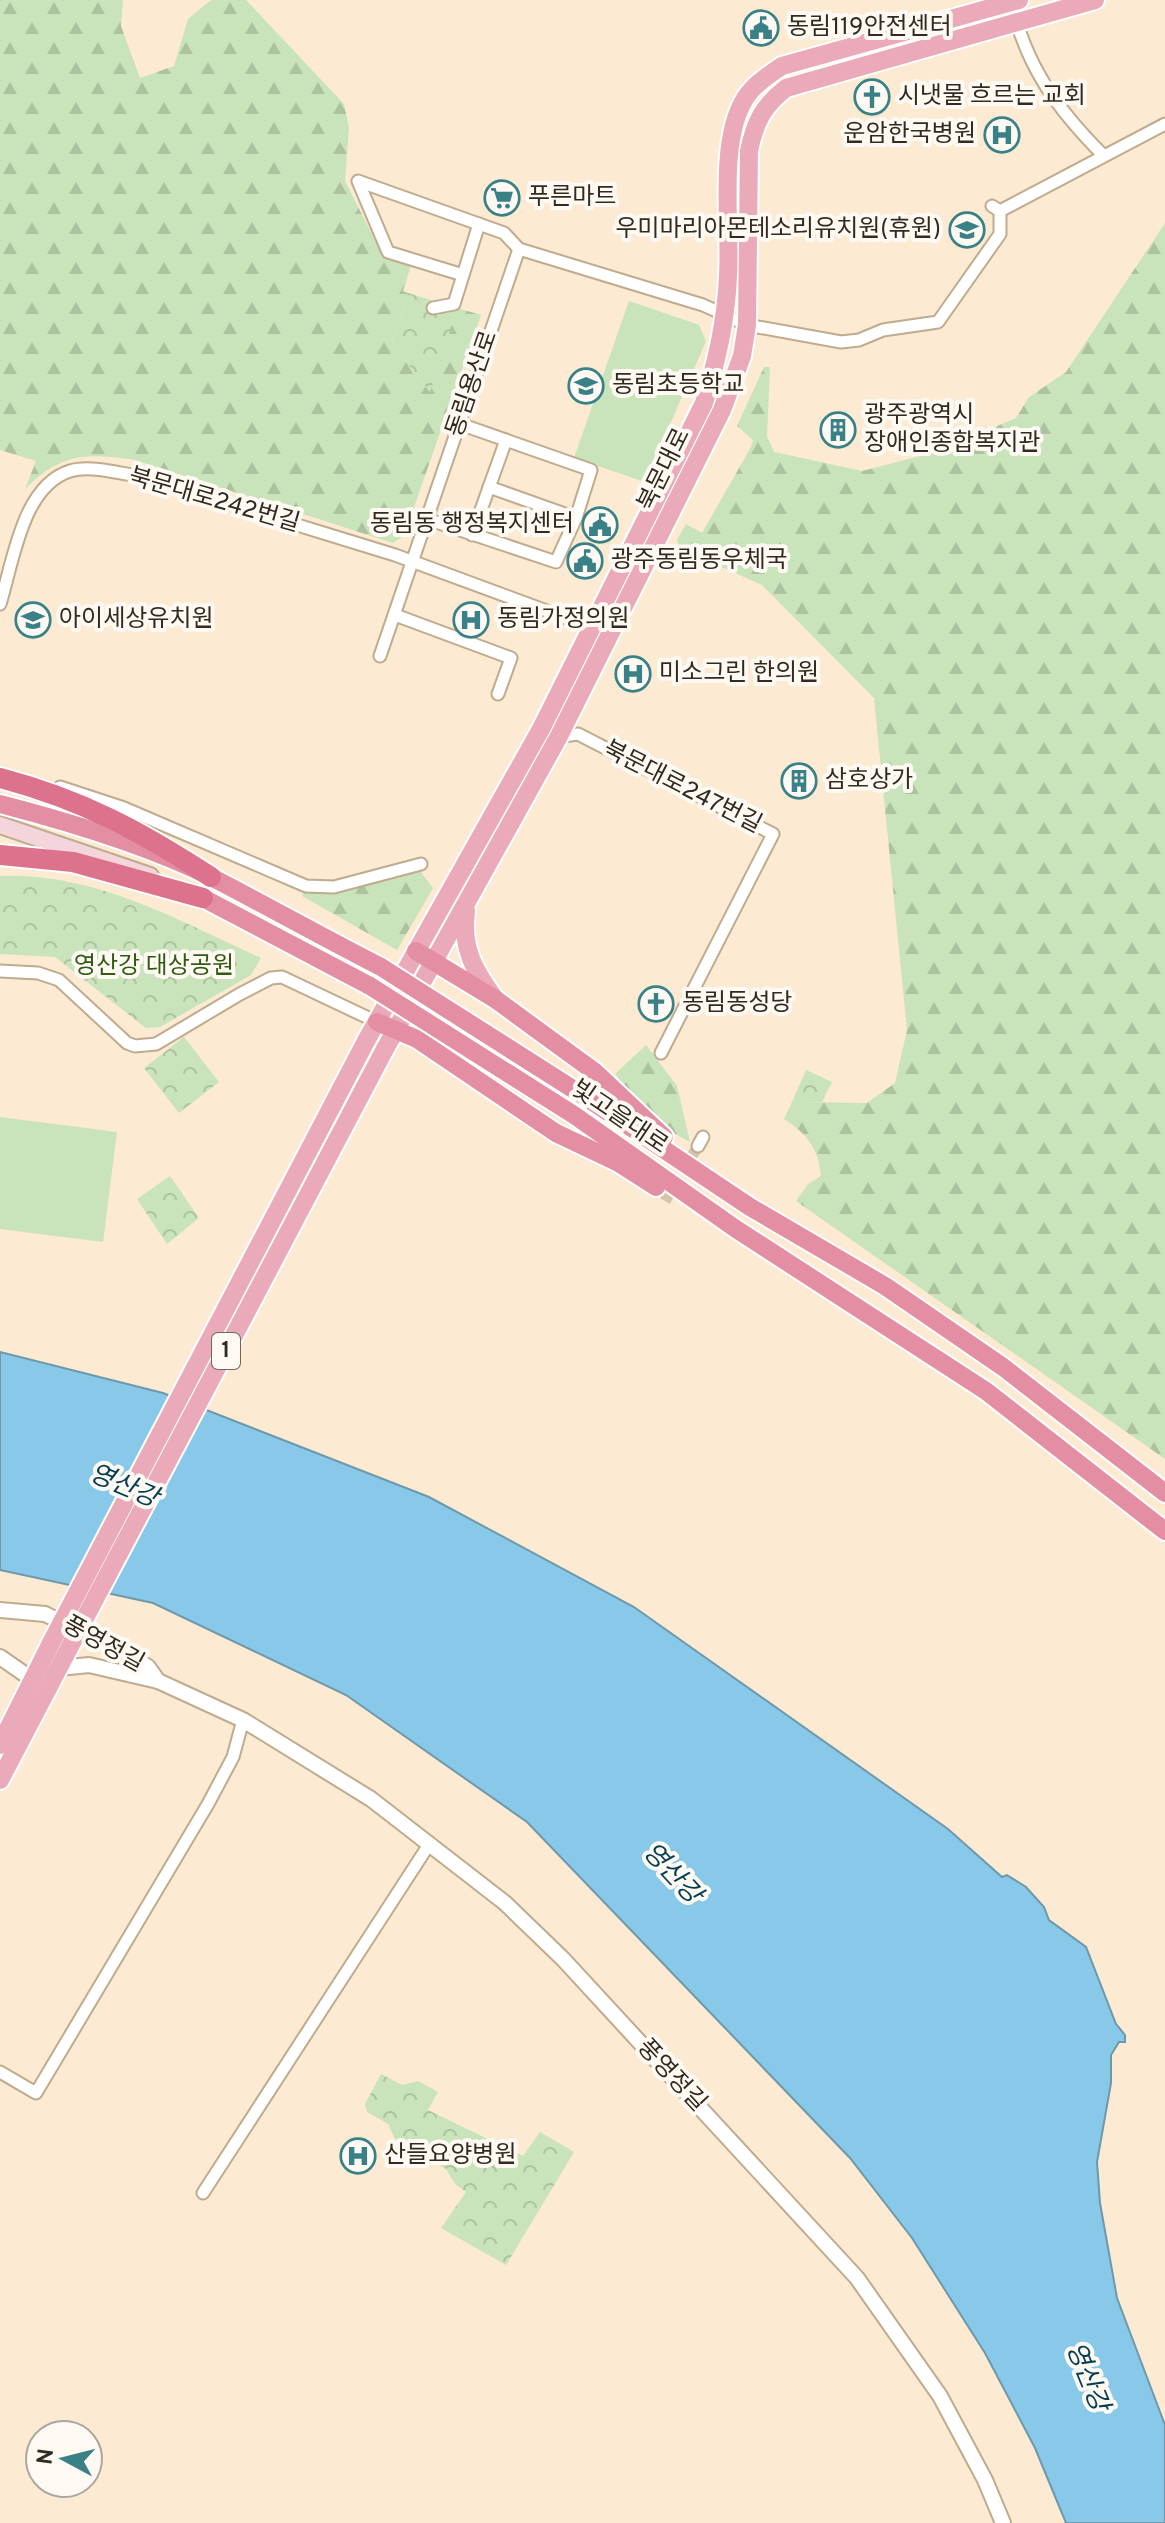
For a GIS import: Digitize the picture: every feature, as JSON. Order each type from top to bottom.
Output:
[{"type":"highway","points":[[0,778],[39,788],[114,818],[211,877]]},
{"type":"highway","name":"빛고을대로","points":[[0,804],[129,845],[211,877],[278,916],[381,967],[587,1098],[750,1207],[885,1286],[1003,1367],[1165,1493]]},
{"type":"highway","points":[[0,855],[73,862],[203,898]]},
{"type":"highway","name":"빛고을대로","points":[[203,898],[370,986],[574,1115],[736,1229],[986,1391],[1165,1531]]},
{"type":"highway","points":[[416,951],[495,999],[595,1072],[655,1131],[703,1164],[750,1207]]},
{"type":"highway","points":[[377,1022],[417,1039],[556,1133],[617,1162],[677,1200],[736,1229]]},
{"type":"main road","name":"북문대로","points":[[59,1654],[385,1049],[468,902],[550,734],[722,410],[742,356],[747,325],[749,151],[755,123],[768,102],[786,88],[1095,0]]},
{"type":"main road","name":"북문대로","points":[[59,1654],[366,1041],[416,951],[550,734],[590,627],[704,403],[721,350],[726,316],[733,128],[742,102],[760,81],[782,66],[1014,1]]},
{"type":"main road","name":"빛고을대로","points":[[0,825],[126,866],[203,898]]},
{"type":"main road","points":[[468,902],[464,929],[468,958],[495,999]]},
{"type":"main road","name":"1","points":[[0,1745],[33,1680],[59,1654]]},
{"type":"main road","name":"1","points":[[0,1780],[59,1654]]},
{"type":"street","points":[[1014,1],[1016,22],[1027,55],[1063,115],[1103,155]]},
{"type":"street","points":[[463,275],[388,252],[358,181],[504,233],[519,249],[703,305],[747,325],[841,342],[859,340],[883,330],[938,322],[1000,234],[996,209],[1125,147],[1165,124]]},
{"type":"street","name":"동림용산로","points":[[433,308],[454,304],[479,224]]},
{"type":"street","name":"동림용산로","points":[[412,562],[519,249]]},
{"type":"street","points":[[427,519],[556,562],[576,518],[591,470],[460,424]]},
{"type":"street","points":[[472,535],[506,440]]},
{"type":"street","name":"북문대로242번길","points":[[0,604],[29,514],[39,494],[54,480],[72,471],[138,476],[412,562],[590,627]]},
{"type":"street","points":[[489,487],[576,518]]},
{"type":"street","points":[[380,656],[412,562]]},
{"type":"street","points":[[395,615],[511,658],[498,694]]},
{"type":"street","name":"북문대로247번길","points":[[550,734],[578,734],[773,834],[661,1053]]},
{"type":"street","points":[[0,768],[124,808],[306,886],[334,887],[421,864]]},
{"type":"street","points":[[0,971],[38,973],[59,980],[127,1043],[135,1046],[156,1044],[271,978],[293,980],[377,1022]]},
{"type":"street","name":"풍영정길","points":[[0,1610],[45,1614],[94,1635],[148,1667],[158,1681],[243,1720],[371,1799],[487,1887],[563,1959],[857,2278],[940,2396],[985,2480],[1003,2523]]},
{"type":"street","points":[[59,1654],[89,1665],[158,1681]]},
{"type":"street","points":[[0,1657],[33,1680]]},
{"type":"street","points":[[0,2072],[36,2093],[208,1804],[233,1757],[243,1720]]},
{"type":"street","points":[[203,2193],[430,1843]]},
{"type":"green space","points":[[0,0],[123,0],[121,26],[140,78],[174,66],[188,19],[211,0],[246,0],[344,104],[349,128],[345,181],[382,254],[411,265],[403,291],[408,293],[392,343],[429,391],[457,308],[481,315],[404,536],[393,543],[135,460],[75,458],[51,468],[25,489],[36,461],[0,450]]},
{"type":"green space","points":[[1165,223],[1165,1459],[796,1201],[808,1184],[821,1176],[818,1158],[810,1143],[784,1119],[792,1102],[867,1103],[895,1083],[907,1030],[874,698],[762,585],[679,548],[677,540],[686,524],[702,533],[751,447],[753,440],[737,426],[764,367],[770,367],[767,436],[774,452],[862,471],[936,452],[1016,418],[1029,397],[1066,372]]},
{"type":"green space","points":[[408,293],[457,308],[430,392],[392,343]]},
{"type":"green space","points":[[629,301],[699,325],[706,341],[645,482],[574,458]]},
{"type":"green space","points":[[420,871],[433,888],[397,950],[302,896],[306,890],[332,891]]},
{"type":"green space","name":"영산강 대상공원","points":[[0,876],[35,877],[102,890],[167,914],[261,958],[251,975],[160,1027],[146,1028],[55,957],[0,954]]},
{"type":"green space","points":[[184,1037],[219,1082],[179,1113],[144,1068]]},
{"type":"green space","points":[[646,1045],[677,1086],[690,1142],[657,1124],[615,1074]]},
{"type":"green space","points":[[806,1070],[832,1082],[822,1102],[792,1102]]},
{"type":"green space","points":[[0,1117],[117,1132],[103,1242],[0,1229]]},
{"type":"green space","points":[[170,1176],[199,1218],[167,1244],[137,1199]]},
{"type":"green space","points":[[381,2074],[402,2085],[418,2081],[438,2092],[428,2110],[523,2156],[540,2132],[574,2152],[506,2265],[441,2228],[466,2192],[455,2184],[446,2169],[395,2139],[388,2124],[367,2112],[365,2104]]},
{"type":"water","name":"영산강","points":[[0,1352],[163,1393],[429,1497],[634,1607],[948,1829],[1002,1877],[1007,1875],[1026,1887],[1044,1907],[1049,1920],[1086,1947],[1116,2024],[1125,2035],[1125,2042],[1119,2042],[1111,2055],[1111,2083],[1097,2162],[1100,2203],[1117,2298],[1165,2425],[1165,2523],[1066,2523],[1035,2448],[985,2353],[912,2238],[850,2158],[527,1822],[346,1695],[153,1603],[0,1570]]},
{"type":"tunnel","points":[[665,1201],[698,1146]]},
{"type":"place","name":"동림119안전센터","points":[[761,28]]},
{"type":"place","name":"시냇물 흐르는 교회","points":[[872,97]]},
{"type":"place","name":"운암한국병원","points":[[1002,135]]},
{"type":"place","name":"푸른마트","points":[[502,198]]},
{"type":"place","name":"우미마리아몬테소리유치원(휴원)","points":[[967,230]]},
{"type":"place","name":"동림초등학교","points":[[586,386]]},
{"type":"place","name":"광주광역시 장애인종합복지관","points":[[838,430]]},
{"type":"place","name":"동림동 행정복지센터","points":[[600,525]]},
{"type":"place","name":"광주동림동우체국","points":[[585,561]]},
{"type":"place","name":"아이세상유치원","points":[[33,620]]},
{"type":"place","name":"동림가정의원","points":[[471,620]]},
{"type":"place","name":"미소그린 한의원","points":[[633,674]]},
{"type":"place","name":"삼호상가","points":[[799,781]]},
{"type":"place","name":"동림동성당","points":[[656,1004]]},
{"type":"place","name":"산들요양병원","points":[[358,2156]]}]
